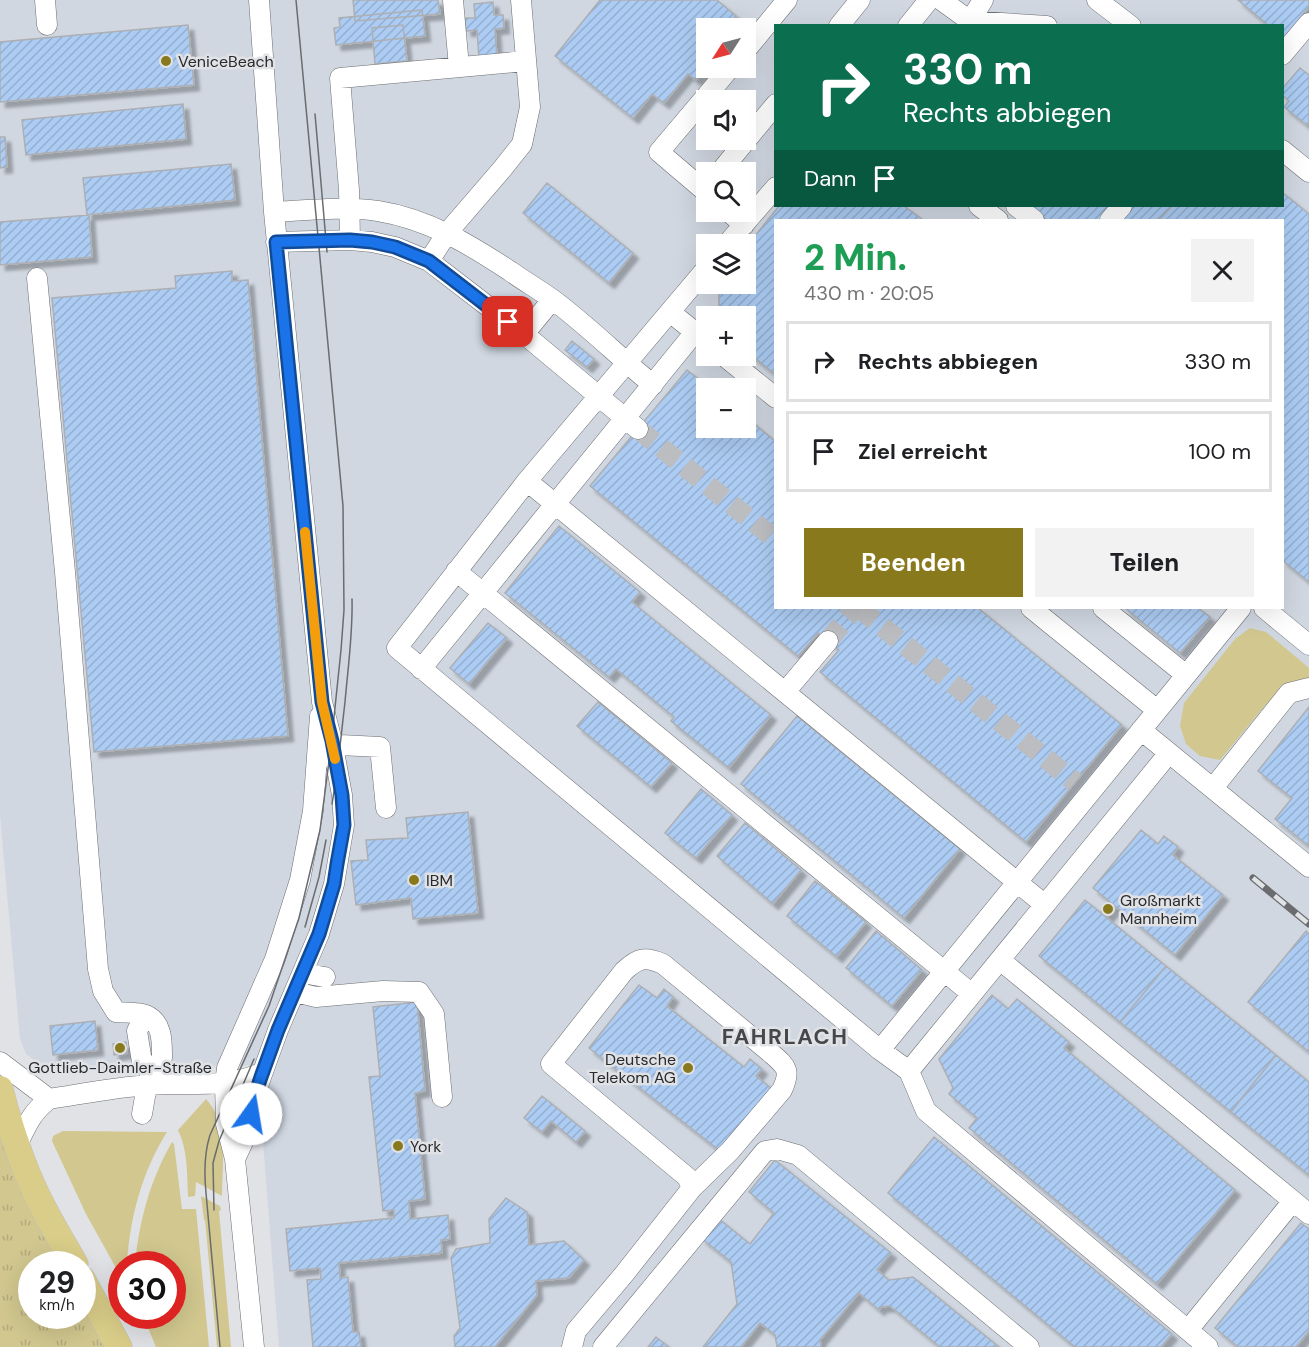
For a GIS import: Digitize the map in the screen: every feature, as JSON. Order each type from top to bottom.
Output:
[{"type":"main road","points":[[0,1089],[27,1174],[68,1251]]},
{"type":"main road","points":[[96,1305],[119,1347]]},
{"type":"street","points":[[45,0],[47,25]]},
{"type":"street","points":[[254,1347],[235,1160],[226,1124],[225,1083],[228,1068],[275,959],[289,917],[300,880],[325,748],[276,242],[259,0]]},
{"type":"street","points":[[453,0],[459,67]]},
{"type":"street","points":[[429,261],[447,232],[522,144],[530,107],[521,0]]},
{"type":"street","points":[[756,38],[787,0]]},
{"type":"street","points":[[841,24],[860,0]]},
{"type":"street","points":[[910,24],[929,0]]},
{"type":"street","points":[[941,0],[968,23],[994,24]]},
{"type":"street","points":[[968,23],[983,0]]},
{"type":"street","points":[[1097,0],[1128,24]]},
{"type":"street","points":[[1284,53],[1309,23]]},
{"type":"street","points":[[350,240],[350,208],[340,78],[526,62]]},
{"type":"street","points":[[696,182],[659,152],[722,78]]},
{"type":"street","points":[[728,162],[774,106]]},
{"type":"street","points":[[1284,152],[1309,172]]},
{"type":"street","points":[[736,234],[774,189]]},
{"type":"street","points":[[980,207],[997,219]]},
{"type":"street","points":[[1017,207],[1033,219]]},
{"type":"street","points":[[1111,219],[1121,207]]},
{"type":"street","points":[[274,212],[350,208],[409,218],[447,232],[477,249],[552,300],[653,385]]},
{"type":"street","points":[[741,222],[744,225]]},
{"type":"street","points":[[276,242],[350,240],[372,242],[395,247],[429,261],[524,334],[632,423]]},
{"type":"street","points":[[38,278],[98,969],[103,991],[116,1012],[145,1015],[157,1024],[162,1041],[162,1058],[150,1078],[142,1114]]},
{"type":"street","points":[[696,281],[527,481],[397,648],[880,1050],[909,1071],[926,1111],[1208,1347]]},
{"type":"street","points":[[524,334],[552,300]]},
{"type":"street","points":[[670,312],[696,333]]},
{"type":"street","points":[[421,669],[555,504],[632,423],[653,385],[696,342]]},
{"type":"street","points":[[736,366],[774,396]]},
{"type":"street","points":[[527,481],[1045,905]]},
{"type":"street","points":[[456,571],[972,994]]},
{"type":"street","points":[[1032,609],[1157,710]]},
{"type":"street","points":[[1104,609],[1186,675]]},
{"type":"street","points":[[880,1050],[1017,882],[1082,788],[1142,729],[1240,609]]},
{"type":"street","points":[[1265,609],[1309,645]]},
{"type":"street","points":[[785,692],[828,641]]},
{"type":"street","points":[[1213,788],[1288,693],[1309,688]]},
{"type":"street","points":[[1142,729],[1309,867]]},
{"type":"street","points":[[325,748],[340,745],[380,747],[386,808]]},
{"type":"street","points":[[235,1160],[248,1131],[254,1098],[263,1072],[319,934],[334,884],[344,825],[342,795],[325,748]]},
{"type":"street","points":[[909,1071],[1169,753]]},
{"type":"street","points":[[313,812],[323,807],[331,809],[338,814],[344,825]]},
{"type":"street","points":[[572,1347],[576,1331],[692,1188],[730,1151],[782,1090],[787,1080],[782,1062],[663,964],[651,959],[642,959],[624,971],[551,1064],[687,1177],[692,1188]]},
{"type":"street","points":[[1000,960],[1309,1214]]},
{"type":"street","points":[[304,969],[313,975],[325,976]]},
{"type":"street","points":[[295,992],[316,997],[383,991],[419,992],[434,1014],[442,1096]]},
{"type":"street","points":[[0,1062],[49,1098]]},
{"type":"street","points":[[17,1145],[37,1108],[49,1098],[150,1078],[225,1083],[245,1080],[263,1072]]},
{"type":"street","points":[[603,1347],[765,1150],[777,1149],[798,1155],[1029,1347]]},
{"type":"street","points":[[1188,1330],[1293,1201]]},
{"type":"shaded area","points":[[0,0],[1309,0],[1309,1347],[279,1347],[257,1065],[52,1073],[26,1054],[20,1039],[0,815]]},
{"type":"green space","points":[[1250,628],[1266,632],[1309,668],[1309,678],[1286,683],[1220,760],[1200,756],[1186,744],[1180,726],[1184,703],[1235,639]]},
{"type":"green space","points":[[206,1099],[218,1120],[223,1145],[222,1196],[196,1182],[195,1196],[188,1197],[185,1154],[178,1130]]},
{"type":"green space","points":[[63,1131],[167,1132],[144,1179],[134,1212],[128,1251],[108,1251],[108,1254],[86,1214],[52,1141],[53,1136]]},
{"type":"green space","points":[[0,1133],[32,1213],[53,1251],[18,1251],[18,1329],[95,1329],[105,1347],[0,1347]]},
{"type":"green space","points":[[172,1142],[182,1209],[196,1209],[209,1347],[156,1347],[148,1329],[186,1329],[186,1251],[137,1251],[147,1201],[164,1156]]},
{"type":"green space","points":[[201,1196],[220,1206],[221,1210],[219,1211],[231,1347],[217,1347]]},
{"type":"building","points":[[353,0],[438,0],[440,14],[355,21]]},
{"type":"building","points":[[600,0],[717,0],[736,16],[734,18],[696,18],[696,78],[698,78],[696,80],[688,74],[664,103],[652,94],[633,118],[555,56]]},
{"type":"building","points":[[1238,0],[1309,0],[1309,7],[1284,38],[1284,24],[1267,24]]},
{"type":"building","points":[[493,2],[494,15],[503,15],[504,28],[495,29],[497,58],[479,59],[477,30],[466,31],[465,18],[475,18],[474,4]]},
{"type":"building","points":[[422,10],[425,36],[336,45],[334,28],[340,27],[339,18]]},
{"type":"building","points":[[188,25],[194,85],[0,102],[0,42]]},
{"type":"building","points":[[403,25],[407,61],[375,64],[372,28]]},
{"type":"building","points":[[1300,68],[1309,75],[1309,122],[1307,125],[1284,107],[1289,101],[1284,97],[1284,87]]},
{"type":"building","points":[[183,104],[186,139],[26,155],[22,120]]},
{"type":"building","points":[[0,137],[5,137],[7,167],[0,168]]},
{"type":"building","points":[[231,164],[235,200],[87,215],[83,178]]},
{"type":"building","points":[[547,183],[633,253],[609,283],[523,213]]},
{"type":"building","points":[[1284,194],[1309,214],[1309,582],[1284,562],[1284,219],[1160,219],[1171,207],[1284,207]]},
{"type":"building","points":[[778,207],[905,207],[922,219],[774,219],[774,373],[756,359],[756,306],[719,306],[719,294],[756,294],[756,235]]},
{"type":"building","points":[[1030,207],[1171,207],[1160,219],[1046,219]]},
{"type":"building","points":[[89,215],[92,257],[0,265],[0,222]]},
{"type":"building","points":[[232,271],[232,281],[248,280],[288,736],[94,752],[52,298],[176,288],[175,276]]},
{"type":"building","points":[[572,341],[594,359],[587,367],[565,350]]},
{"type":"building","points":[[687,370],[697,378],[696,438],[756,438],[756,425],[774,440],[774,609],[979,609],[1122,725],[1026,842],[820,672],[839,650],[828,641],[818,633],[798,656],[590,486]]},
{"type":"building","points":[[559,526],[640,592],[632,602],[771,715],[729,768],[671,721],[674,717],[616,669],[609,677],[505,593]]},
{"type":"building","points":[[1126,609],[1199,609],[1210,617],[1180,653]]},
{"type":"building","points":[[488,623],[507,638],[469,684],[450,668]]},
{"type":"building","points":[[598,702],[672,763],[651,787],[577,726]]},
{"type":"building","points":[[1309,707],[1309,846],[1275,819],[1292,798],[1258,771]]},
{"type":"building","points":[[797,716],[960,849],[904,918],[741,784]]},
{"type":"building","points":[[701,789],[732,815],[696,858],[665,833]]},
{"type":"building","name":"IBM","points":[[468,812],[478,913],[413,919],[411,898],[356,905],[351,861],[368,860],[366,840],[408,838],[406,818]]},
{"type":"building","points":[[745,823],[801,870],[773,904],[717,856]]},
{"type":"building","points":[[1141,830],[1158,844],[1164,836],[1178,847],[1173,855],[1223,895],[1175,955],[1093,888]]},
{"type":"building","points":[[815,881],[866,922],[837,957],[787,916]]},
{"type":"building","points":[[1085,900],[1166,966],[1120,1022],[1039,956]]},
{"type":"building","name":"Großmarkt Mannheim","points":[[1109,902],[1116,907],[1107,917],[1101,912]]},
{"type":"building","points":[[876,931],[922,970],[892,1006],[846,968]]},
{"type":"building","points":[[1306,931],[1309,934],[1309,1052],[1248,1002]]},
{"type":"building","points":[[1166,966],[1276,1055],[1231,1112],[1120,1022]]},
{"type":"building","name":"Deutsche Telekom AG","points":[[639,985],[657,998],[664,989],[673,997],[667,1006],[744,1067],[750,1059],[762,1069],[756,1076],[772,1089],[720,1151],[589,1048]]},
{"type":"building","points":[[992,995],[1008,1009],[1017,999],[1069,1042],[1064,1048],[1235,1190],[1157,1284],[969,1128],[977,1118],[949,1094],[953,1088],[939,1059]]},
{"type":"building","name":"York","points":[[417,1002],[425,1091],[415,1093],[425,1199],[409,1201],[410,1219],[448,1215],[450,1239],[441,1240],[442,1253],[339,1263],[340,1278],[348,1277],[353,1332],[359,1332],[361,1347],[313,1347],[307,1280],[321,1279],[320,1268],[290,1271],[286,1229],[394,1218],[394,1210],[383,1211],[369,1077],[380,1076],[373,1007]]},
{"type":"building","points":[[95,1021],[98,1050],[53,1055],[50,1026]]},
{"type":"building","name":"Gottlieb-Daimler-Straße","points":[[126,1042],[127,1053],[114,1055],[113,1044]]},
{"type":"building","points":[[1276,1055],[1309,1082],[1309,1175],[1231,1112]]},
{"type":"building","points":[[542,1096],[585,1131],[576,1142],[551,1121],[542,1132],[524,1118]]},
{"type":"building","points":[[934,1137],[1172,1334],[1161,1347],[1075,1347],[888,1193]]},
{"type":"building","points":[[775,1160],[891,1253],[877,1270],[889,1280],[913,1277],[999,1347],[940,1347],[890,1306],[881,1307],[879,1310],[859,1293],[820,1340],[821,1347],[777,1347],[775,1335],[760,1323],[741,1347],[703,1347],[737,1304],[731,1262],[701,1238],[718,1218],[750,1244],[774,1213],[749,1192]]},
{"type":"building","points":[[506,1198],[527,1212],[529,1245],[564,1241],[584,1260],[569,1278],[536,1281],[537,1295],[495,1347],[455,1347],[454,1336],[460,1328],[451,1258],[456,1249],[490,1243],[489,1219]]},
{"type":"building","points":[[1301,1223],[1309,1229],[1309,1331],[1296,1347],[1238,1347],[1215,1328]]},
{"type":"building","points":[[656,1337],[669,1347],[648,1347]]},
{"type":"tunnel","points":[[638,429],[774,538]]},
{"type":"tunnel","points":[[828,641],[854,609]]},
{"type":"tunnel","points":[[860,609],[1075,782]]},
{"type":"tram line","points":[[220,1347],[205,1186],[207,1149],[210,1135],[269,1006],[299,918],[320,830],[331,746],[344,610],[343,506],[296,0]]},
{"type":"tram line","points":[[315,114],[327,252]]},
{"type":"tram line","points":[[332,804],[345,702],[352,599]]},
{"type":"tram line","points":[[305,927],[319,877],[326,840]]},
{"type":"tram line","points":[[214,1210],[213,1163],[219,1141],[254,1059]]},
{"type":"railway","points":[[1253,878],[1309,924]]},
{"type":"slow traffic","points":[[305,532],[322,702],[335,759]]},
{"type":"place","name":"VeniceBeach","points":[[166,61]]},
{"type":"place","name":"IBM","points":[[414,880]]},
{"type":"place","name":"Großmarkt Mannheim","points":[[1108,909]]},
{"type":"place","name":"Gottlieb-Daimler-Straße","points":[[120,1048]]},
{"type":"place","name":"Deutsche Telekom AG","points":[[688,1068]]},
{"type":"place","name":"York","points":[[398,1146]]},
{"type":"district","name":"FAHRLACH","points":[[785,1036]]},
{"type":"route","points":[[251,1114],[254,1098],[278,1030],[319,934],[334,884],[344,825],[342,795],[322,702],[276,242],[350,240],[395,247],[429,261],[508,322]]}]
